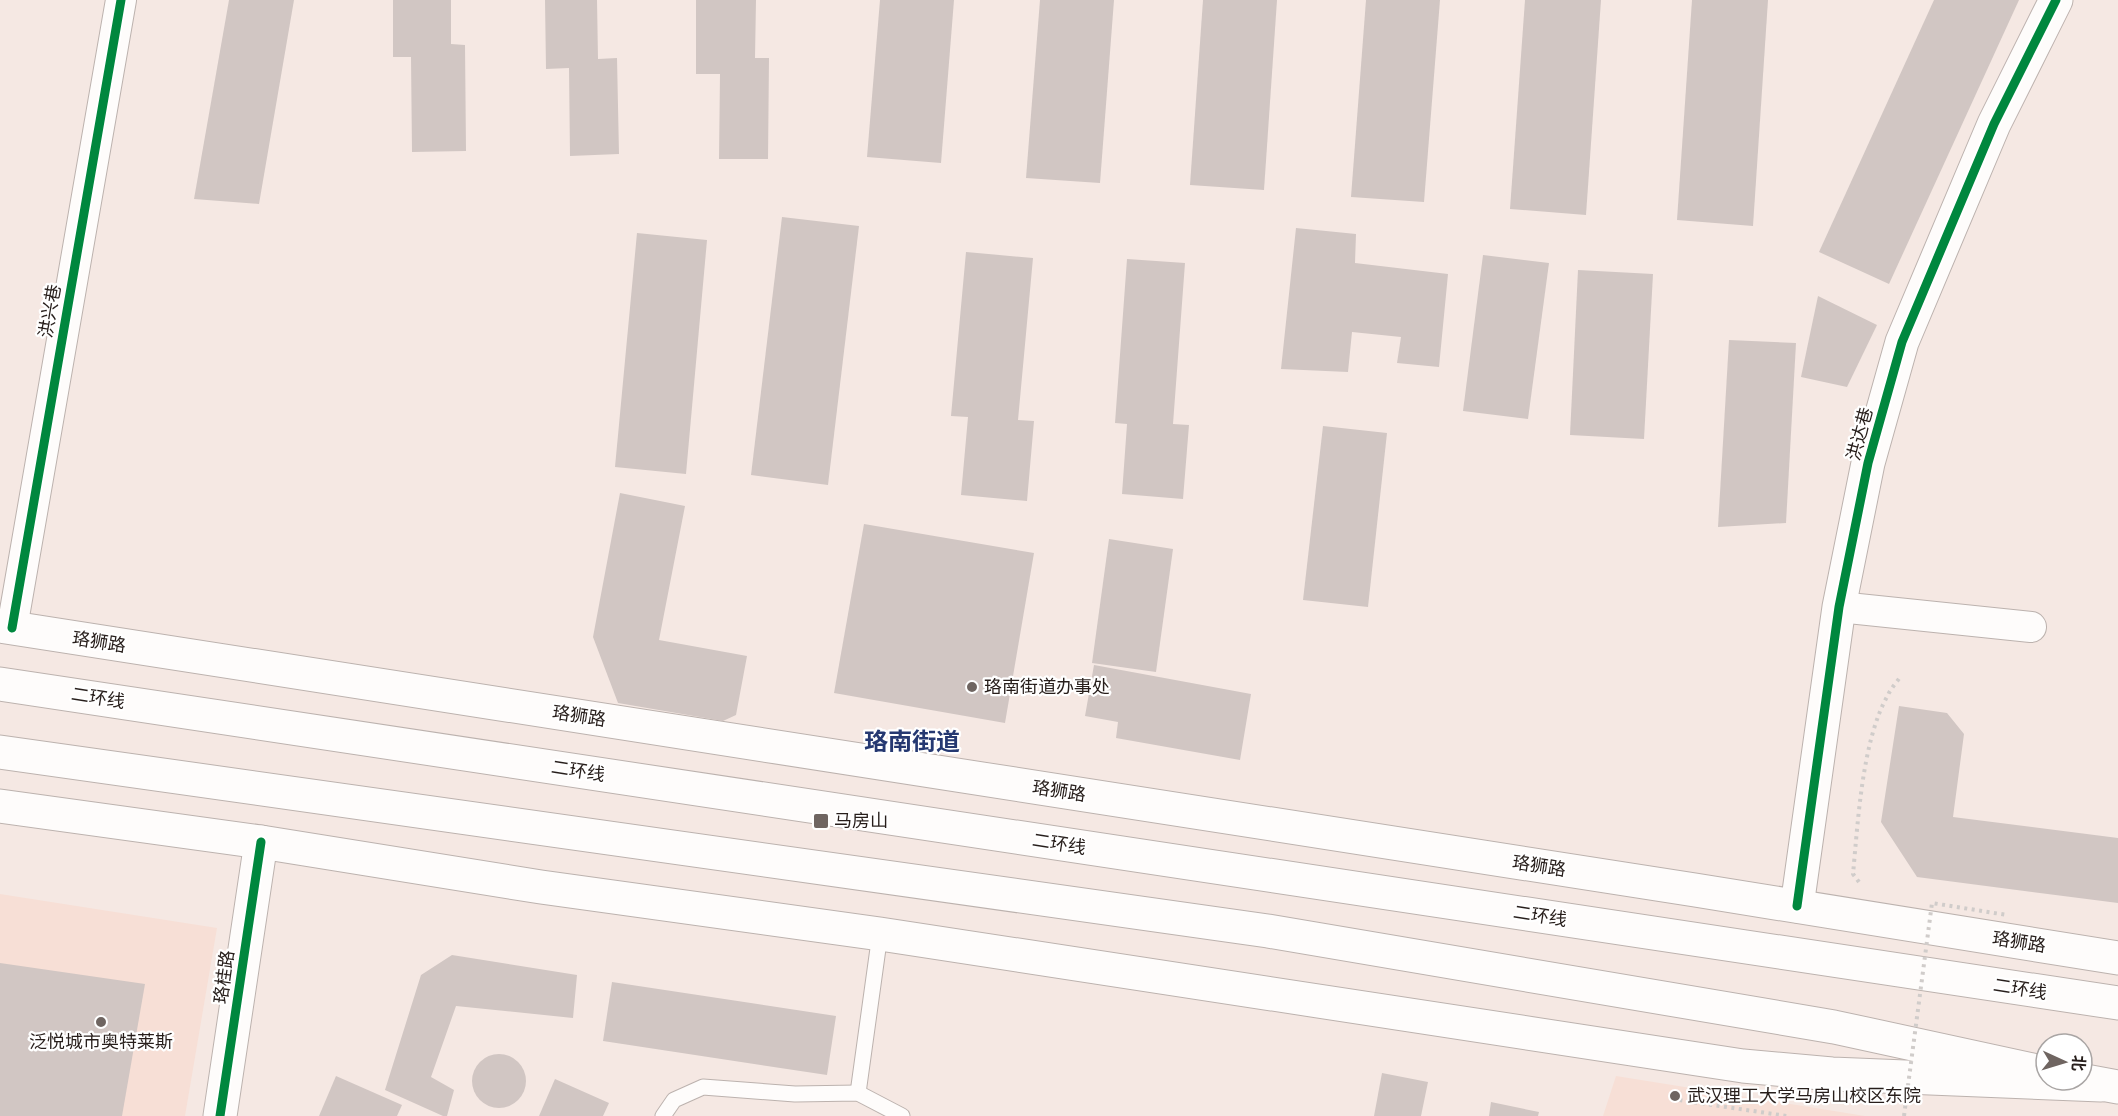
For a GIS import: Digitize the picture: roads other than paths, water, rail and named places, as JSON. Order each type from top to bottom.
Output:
[{"type":"main road","name":"洪达巷","points":[[1797,906],[1839,607],[1868,463],[1902,342],[1994,124],[2056,0]]},
{"type":"main road","name":"珞狮路","points":[[6,627],[2118,958]]},
{"type":"main road","name":"二环线","points":[[0,684],[2118,1003]]},
{"type":"main road","points":[[0,752],[1268,931],[1834,1027],[2034,1070]]},
{"type":"main road","points":[[0,806],[261,842],[541,887],[880,934],[1743,1066],[1832,1074],[2100,1084]]},
{"type":"main road","name":"珞桂路","points":[[220,1116],[261,842]]},
{"type":"street","name":"洪兴巷","points":[[6,627],[121,0]]},
{"type":"street","points":[[1839,607],[2031,627]]},
{"type":"lane","points":[[858,1094],[880,934]]},
{"type":"lane","points":[[663,1116],[674,1100],[703,1087],[795,1094],[858,1094],[902,1116]]},
{"type":"place","name":"珞南街道办事处","points":[[972,687]]},
{"type":"place","name":"马房山","points":[[821,821]]},
{"type":"place","name":"泛悦城市奥特莱斯","points":[[101,1022]]},
{"type":"place","name":"武汉理工大学马房山校区东院","points":[[1675,1096]]},
{"type":"district","name":"珞南街道","points":[[912,742]]}]
